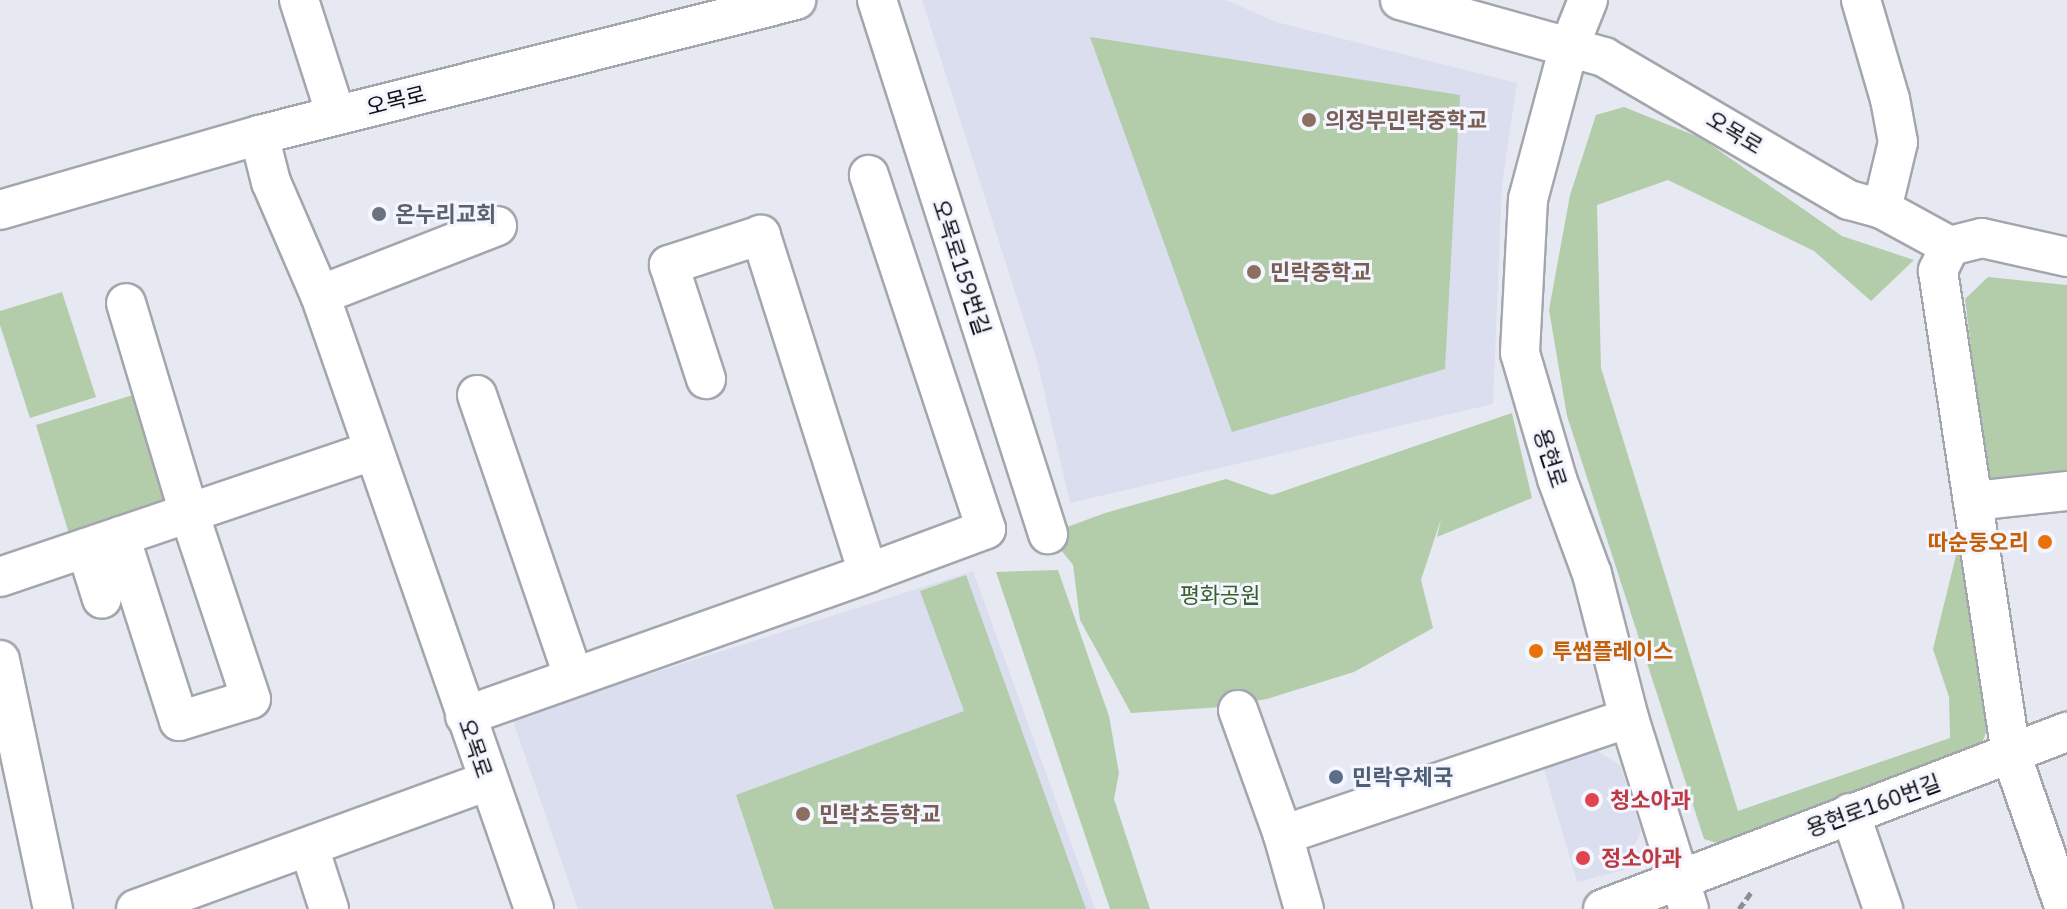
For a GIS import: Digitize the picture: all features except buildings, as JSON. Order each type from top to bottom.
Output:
[{"type":"street","points":[[299,0],[336,115]]},
{"type":"street","name":"오목로","points":[[0,210],[259,135],[796,0]]},
{"type":"street","name":"오목로159번길","points":[[877,0],[1048,534]]},
{"type":"street","name":"오목로","points":[[1400,0],[1568,50],[1604,57],[1635,72],[1849,200],[1882,209],[1950,246]]},
{"type":"street","name":"용현로","points":[[1588,0],[1568,50],[1528,199],[1520,353],[1557,479],[1592,574],[1629,718],[1684,894]]},
{"type":"street","points":[[1861,0],[1890,99],[1898,142],[1882,209]]},
{"type":"street","name":"오목로","points":[[259,135],[271,182],[320,295],[534,909]]},
{"type":"street","points":[[465,716],[986,529],[869,175]]},
{"type":"street","points":[[320,295],[497,226]]},
{"type":"street","points":[[706,379],[669,265],[761,235],[868,573]]},
{"type":"street","points":[[2065,909],[2011,754],[1938,271],[1950,246],[1982,238],[2067,257]]},
{"type":"street","points":[[103,542],[179,721],[251,699],[189,513],[126,303]]},
{"type":"street","points":[[477,395],[573,676]]},
{"type":"street","points":[[0,577],[373,451]]},
{"type":"street","points":[[1973,501],[2067,491]]},
{"type":"street","points":[[102,599],[103,542]]},
{"type":"street","points":[[0,660],[53,909]]},
{"type":"street","points":[[1238,710],[1283,835],[1304,909]]},
{"type":"street","points":[[1283,835],[1629,718]]},
{"type":"street","name":"용현로160번길","points":[[1603,909],[1684,894],[1850,813],[2067,732]]},
{"type":"street","points":[[136,909],[487,781]]},
{"type":"street","points":[[1850,813],[1883,909]]},
{"type":"street","points":[[309,847],[329,909]]},
{"type":"path","points":[[1739,909],[1748,893],[1759,887]]},
{"type":"shaded area","name":"민락중학교","points":[[922,0],[1226,0],[1276,22],[1517,83],[1502,184],[1493,404],[1070,503],[1037,361]]},
{"type":"shaded area","name":"민락초등학교","points":[[973,571],[1095,909],[578,909],[512,718]]},
{"type":"shaded area","name":"청소아과","points":[[1597,751],[1620,765],[1641,831],[1624,870],[1577,882],[1544,769]]},
{"type":"green space","points":[[1090,37],[1460,95],[1445,369],[1232,432]]},
{"type":"green space","points":[[1624,107],[1701,138],[1842,236],[1914,260],[1871,301],[1814,251],[1668,180],[1597,205],[1601,368],[1738,811],[1950,738],[1949,697],[1933,649],[1961,535],[1991,717],[1977,759],[1734,848],[1704,839],[1567,416],[1549,310],[1570,195],[1596,115]]},
{"type":"green space","points":[[1988,277],[2067,285],[2067,476],[1988,486],[1965,299]]},
{"type":"green space","points":[[62,292],[96,397],[30,418],[0,325],[0,311]]},
{"type":"green space","points":[[136,394],[171,506],[70,537],[36,425]]},
{"type":"green space","name":"평화공원","points":[[1512,413],[1532,498],[1437,537],[1441,519],[1421,580],[1433,628],[1354,672],[1267,699],[1222,707],[1131,713],[1080,620],[1073,565],[1048,534],[1105,513],[1226,479],[1272,495]]},
{"type":"green space","points":[[1058,570],[1109,716],[1119,773],[1114,799],[1150,909],[1110,909],[996,572]]},
{"type":"green space","points":[[966,575],[1086,909],[774,909],[736,795],[964,711],[920,591]]},
{"type":"place","name":"의정부민락중학교","points":[[1309,120]]},
{"type":"place","name":"온누리교회","points":[[379,214]]},
{"type":"place","name":"민락중학교","points":[[1254,272]]},
{"type":"place","name":"따순둥오리","points":[[2045,542]]},
{"type":"place","name":"투썸플레이스","points":[[1536,651]]},
{"type":"place","name":"민락우체국","points":[[1336,777]]},
{"type":"place","name":"청소아과","points":[[1592,800]]},
{"type":"place","name":"민락초등학교","points":[[803,814]]},
{"type":"place","name":"정소아과","points":[[1583,858]]}]
